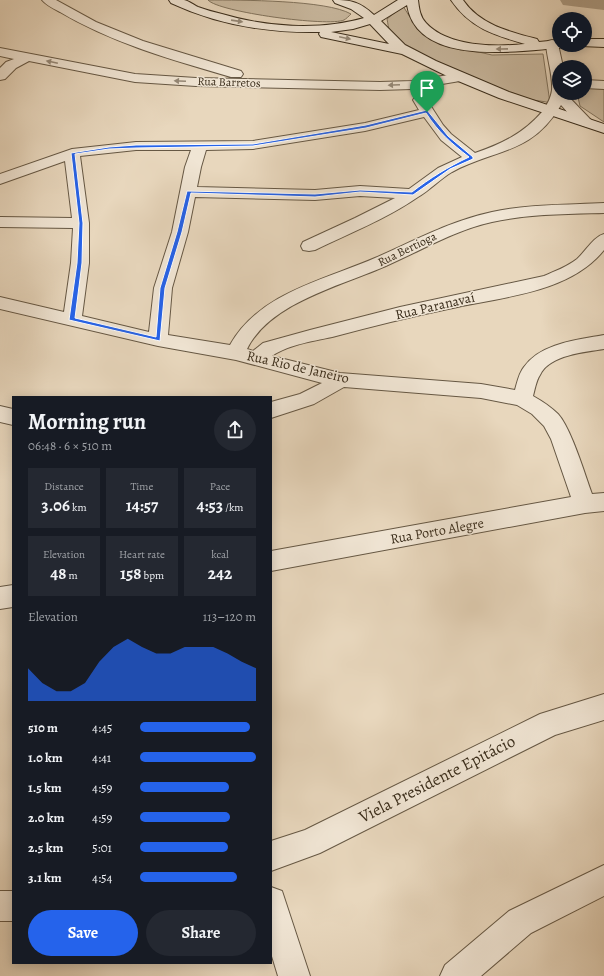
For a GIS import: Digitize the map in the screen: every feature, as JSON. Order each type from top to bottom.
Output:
[{"type":"street","points":[[48,0],[96,25],[148,48],[177,58],[268,84]]},
{"type":"street","points":[[175,0],[200,11],[228,20],[307,30],[407,51]]},
{"type":"street","points":[[194,0],[200,11]]},
{"type":"street","points":[[339,0],[358,7],[373,20],[389,38],[407,51],[460,77],[549,111],[604,129]]},
{"type":"street","points":[[307,30],[341,27],[373,20],[406,0]]},
{"type":"street","points":[[412,0],[412,8],[415,19],[430,33],[445,40],[481,48],[509,49],[551,44]]},
{"type":"street","points":[[457,0],[470,16],[496,31],[551,44]]},
{"type":"street","points":[[592,43],[604,43]]},
{"type":"street","points":[[551,44],[554,60]]},
{"type":"street","name":"Rua Barretos","points":[[0,52],[135,78],[196,82],[366,86],[412,85],[460,77]]},
{"type":"street","points":[[0,76],[11,65],[28,57]]},
{"type":"street","points":[[412,85],[437,127],[446,137],[472,158]]},
{"type":"street","points":[[592,85],[604,86]]},
{"type":"street","points":[[309,246],[354,225],[413,194],[428,181],[448,168],[521,139],[533,130],[549,111],[554,100]]},
{"type":"street","points":[[569,100],[586,123]]},
{"type":"street","points":[[0,179],[72,154],[109,148],[136,146],[253,145],[366,127],[427,112]]},
{"type":"street","points":[[158,340],[163,288],[180,232],[193,167],[200,146]]},
{"type":"street","points":[[72,154],[81,223],[80,263],[72,320]]},
{"type":"street","points":[[189,192],[315,195],[360,191],[413,194]]},
{"type":"street","name":"Rua Bertioga","points":[[236,353],[246,335],[264,317],[290,300],[381,262],[450,228],[479,219],[509,214],[604,208]]},
{"type":"street","points":[[0,222],[81,223]]},
{"type":"street","name":"Rua Paranavaí","points":[[256,358],[270,348],[287,342],[524,286],[556,277],[574,269],[588,259],[604,239]]},
{"type":"street","name":"Rua Rio de Janeiro","points":[[0,303],[158,340],[236,353],[340,380],[481,391],[522,399],[539,409],[552,421],[594,503]]},
{"type":"street","points":[[522,399],[531,371],[545,357],[572,348],[604,342]]},
{"type":"street","points":[[272,410],[297,403],[325,392],[340,380]]},
{"type":"street","points":[[0,414],[12,417]]},
{"type":"street","name":"Rua Porto Alegre","points":[[272,561],[594,503]]},
{"type":"street","points":[[0,598],[12,596]]},
{"type":"street","name":"Viela Presidente Epitácio","points":[[272,856],[310,843],[550,724],[604,706]]},
{"type":"street","points":[[456,976],[520,922],[604,880]]},
{"type":"street","points":[[272,905],[294,976]]},
{"type":"street","points":[[0,906],[12,906]]},
{"type":"shaded area","points":[[208,0],[304,3],[339,9],[351,14],[344,20],[334,22],[297,20],[231,9],[216,5]]},
{"type":"shaded area","points":[[403,6],[418,30],[443,44],[492,55],[543,54],[550,103],[529,99],[477,80],[454,71],[413,50],[399,40],[388,27],[387,19]]},
{"type":"shaded area","points":[[592,88],[604,89],[604,122],[580,106],[579,100],[592,100]]},
{"type":"waterway","points":[[572,0],[604,3]]},
{"type":"route","points":[[427,112],[446,137],[472,158],[448,168],[428,181],[413,194],[384,191],[360,191],[315,195],[189,192],[180,232],[163,288],[158,340],[72,320],[80,263],[81,223],[72,154],[109,148],[136,146],[253,145],[366,127],[427,112]]}]
